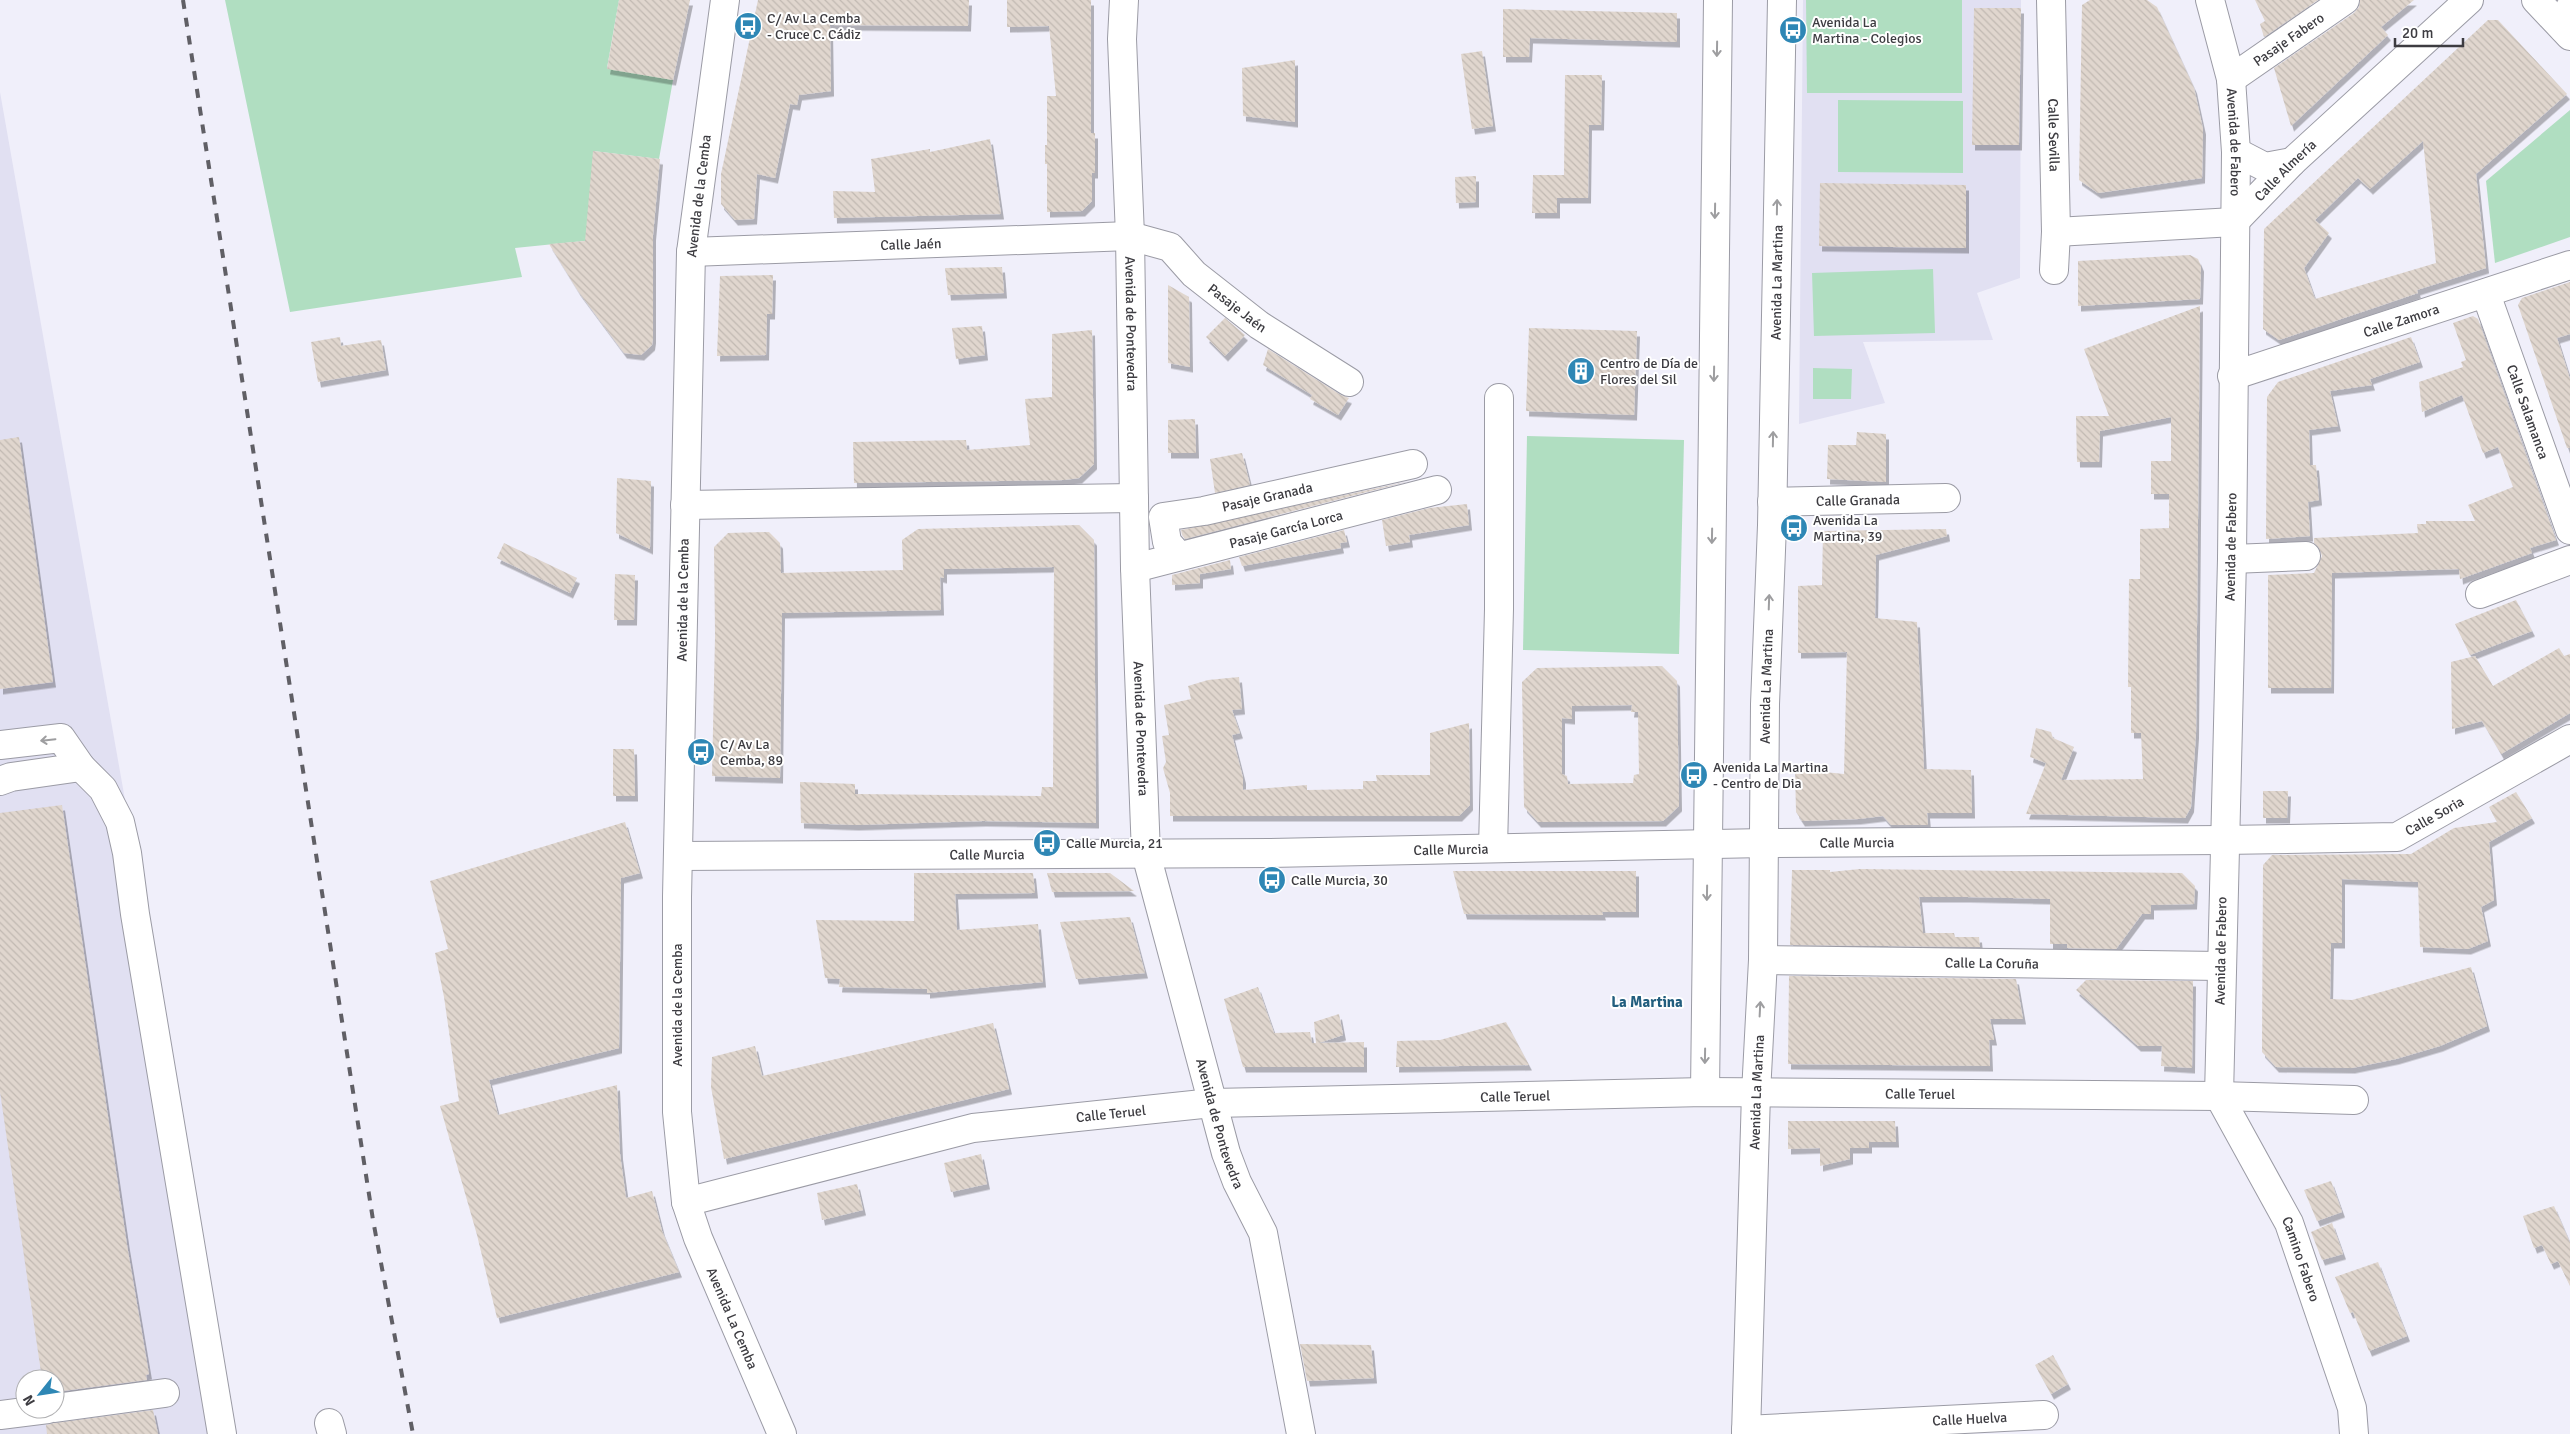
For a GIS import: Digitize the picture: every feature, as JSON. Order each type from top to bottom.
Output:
[{"type":"street","name":"Avenida de la Cemba","points":[[686,1202],[678,1112],[679,856],[691,252],[725,0]]},
{"type":"street","name":"Avenida de Pontevedra","points":[[1124,0],[1122,39],[1130,236],[1135,568],[1146,854],[1212,1103],[1237,1182],[1263,1233],[1301,1434]]},
{"type":"street","points":[[1705,1092],[1718,0]]},
{"type":"street","name":"Avenida La Martina","points":[[1746,1432],[1756,1093],[1763,960],[1765,704],[1772,502],[1782,0]]},
{"type":"street","name":"Calle Sevilla","points":[[2051,0],[2056,232],[2054,270]]},
{"type":"street","name":"Avenida de Fabero","points":[[2210,0],[2231,79],[2236,152],[2232,376],[2232,560],[2223,840],[2219,1096]]},
{"type":"street","name":"Pasaje Fabero","points":[[2231,79],[2345,0]]},
{"type":"street","name":"Calle Almería","points":[[2234,222],[2292,162],[2469,0]]},
{"type":"street","points":[[2536,0],[2568,24]]},
{"type":"street","points":[[2236,152],[2265,167],[2292,162]]},
{"type":"street","points":[[2056,232],[2234,222]]},
{"type":"street","name":"Calle Jaén","points":[[691,252],[1130,236]]},
{"type":"street","name":"Pasaje Jaén","points":[[1130,236],[1170,247],[1194,274],[1259,325],[1349,382]]},
{"type":"street","name":"Calle Zamora","points":[[2232,376],[2570,265]]},
{"type":"street","name":"Calle Salamanca","points":[[2486,294],[2570,530]]},
{"type":"street","points":[[1493,848],[1500,609],[1499,398]]},
{"type":"street","name":"Pasaje Granada","points":[[1179,556],[1167,542],[1163,517],[1204,511],[1413,464]]},
{"type":"street","name":"Pasaje García Lorca","points":[[1135,568],[1437,490]]},
{"type":"street","points":[[685,505],[1134,498]]},
{"type":"street","name":"Calle Granada","points":[[1772,502],[1946,498]]},
{"type":"street","points":[[2232,560],[2306,556]]},
{"type":"street","points":[[2480,594],[2570,560]]},
{"type":"street","points":[[0,745],[61,738],[82,767],[103,789],[120,822],[127,852],[135,914],[222,1434]]},
{"type":"street","name":"Calle Soria","points":[[2223,840],[2397,836],[2570,739]]},
{"type":"street","points":[[0,781],[11,777],[82,767]]},
{"type":"street","name":"Calle Murcia","points":[[679,856],[1146,854],[1765,843],[2223,840]]},
{"type":"street","name":"Calle La Coruña","points":[[1763,960],[2221,966]]},
{"type":"street","name":"Calle Teruel","points":[[686,1202],[974,1128],[1212,1103],[1705,1092],[2219,1096],[2278,1100],[2354,1100]]},
{"type":"street","name":"Camino Fabero","points":[[2219,1096],[2289,1223],[2352,1408],[2354,1434]]},
{"type":"street","name":"Avenida La Cemba","points":[[686,1202],[698,1238],[782,1434]]},
{"type":"street","points":[[65,1407],[166,1393]]},
{"type":"street","points":[[0,1415],[15,1413]]},
{"type":"street","name":"Calle Huelva","points":[[1746,1432],[2044,1415]]},
{"type":"shaded area","points":[[1803,0],[2021,0],[2020,278],[1977,293],[1993,340],[1863,342],[1885,403],[1799,424]]},
{"type":"shaded area","points":[[0,92],[237,1434],[0,1434]]},
{"type":"green space","points":[[225,0],[619,0],[607,68],[673,80],[659,159],[593,151],[594,240],[515,248],[522,277],[290,312]]},
{"type":"green space","points":[[1806,0],[1962,0],[1962,93],[1807,93]]},
{"type":"green space","points":[[1838,100],[1963,101],[1963,173],[1838,172]]},
{"type":"green space","points":[[2570,110],[2570,237],[2495,263],[2486,181]]},
{"type":"green space","points":[[1933,269],[1935,333],[1814,336],[1812,273]]},
{"type":"green space","points":[[1813,368],[1852,369],[1851,399],[1813,399]]},
{"type":"green space","points":[[1527,436],[1684,440],[1679,654],[1523,650]]},
{"type":"building","points":[[619,0],[690,0],[673,80],[607,69]]},
{"type":"building","points":[[758,0],[969,0],[968,26],[830,25],[831,91],[799,95],[797,105],[790,104],[775,178],[757,174],[754,219],[735,220],[721,204],[721,174]]},
{"type":"building","points":[[1007,0],[1091,0],[1091,133],[1095,133],[1095,173],[1092,173],[1092,201],[1082,211],[1047,212],[1045,145],[1047,145],[1047,96],[1056,96],[1049,26],[1007,27]]},
{"type":"building","points":[[2090,0],[2147,0],[2157,7],[2194,88],[2203,129],[2202,178],[2098,193],[2079,180],[2082,5]]},
{"type":"building","points":[[2255,0],[2318,0],[2264,37],[2260,24],[2265,21]]},
{"type":"building","points":[[2360,0],[2414,0],[2381,27],[2388,35],[2291,126],[2274,68],[2354,13],[2359,7]]},
{"type":"building","points":[[1974,8],[2021,8],[2019,145],[1972,145]]},
{"type":"building","points":[[1503,9],[1677,13],[1677,42],[1530,38],[1529,57],[1503,57]]},
{"type":"building","points":[[2488,20],[2498,20],[2567,94],[2476,174],[2486,268],[2417,290],[2418,293],[2279,340],[2263,329],[2264,229]],"holes":[[[2423,141],[2436,263],[2315,299],[2304,268],[2329,233],[2315,220],[2358,178],[2370,189]]]},
{"type":"building","points":[[1482,51],[1493,126],[1472,129],[1461,54]]},
{"type":"building","points":[[1295,60],[1295,122],[1243,116],[1242,68]]},
{"type":"building","points":[[1565,75],[1602,75],[1601,125],[1589,125],[1588,198],[1557,198],[1557,213],[1532,213],[1533,175],[1564,175]]},
{"type":"building","points":[[990,139],[1001,214],[834,218],[833,191],[875,192],[871,159],[930,149],[930,152]]},
{"type":"building","points":[[593,151],[660,159],[653,235],[653,338],[652,345],[641,355],[624,353],[578,291],[549,244],[585,241]]},
{"type":"building","points":[[1476,176],[1476,202],[1456,203],[1455,177]]},
{"type":"building","points":[[1820,183],[1966,185],[1966,248],[1819,246]]},
{"type":"building","points":[[2190,255],[2198,259],[2201,266],[2200,299],[2078,306],[2078,261]]},
{"type":"building","points":[[1002,267],[1004,293],[948,295],[945,268]]},
{"type":"building","points":[[773,275],[772,314],[767,314],[766,355],[717,356],[720,276]]},
{"type":"building","points":[[2570,282],[2570,334],[2557,338],[2570,379],[2570,448],[2567,448],[2518,305],[2522,298]]},
{"type":"building","points":[[1168,285],[1189,297],[1190,367],[1168,363]]},
{"type":"building","points":[[2200,306],[2196,733],[2191,807],[2185,818],[2026,814],[2046,763],[2030,757],[2036,728],[2051,732],[2053,738],[2074,747],[2061,780],[2143,779],[2141,733],[2131,733],[2131,687],[2128,687],[2129,579],[2140,579],[2140,529],[2169,528],[2169,494],[2151,494],[2151,461],[2171,461],[2171,417],[2100,431],[2099,462],[2077,462],[2076,416],[2109,416],[2084,349]]},
{"type":"building","points":[[2473,316],[2478,319],[2556,540],[2530,548],[2532,553],[2460,579],[2459,569],[2332,573],[2331,688],[2268,688],[2268,575],[2314,573],[2322,556],[2319,548],[2314,543],[2314,538],[2418,533],[2417,524],[2426,524],[2426,521],[2475,521],[2468,505],[2513,487],[2498,447],[2483,453],[2462,395],[2422,412],[2419,382],[2463,367],[2461,362],[2466,360],[2453,323]]},
{"type":"building","points":[[1225,318],[1245,335],[1225,356],[1206,337]]},
{"type":"building","points":[[982,326],[985,355],[956,359],[952,328]]},
{"type":"building","name":"Centro de Día de Flores del Sil","points":[[1529,328],[1637,331],[1634,415],[1526,411]]},
{"type":"building","points":[[1092,330],[1094,464],[1079,478],[1064,480],[854,483],[853,442],[966,440],[967,450],[1030,445],[1025,399],[1052,397],[1052,334]]},
{"type":"building","points":[[340,337],[341,346],[381,340],[386,370],[318,382],[311,342]]},
{"type":"building","points":[[2411,337],[2420,362],[2370,379],[2372,385],[2330,391],[2338,426],[2309,430],[2310,465],[2316,465],[2319,500],[2308,502],[2310,536],[2266,539],[2267,397],[2278,382]]},
{"type":"building","points":[[1268,349],[1341,395],[1349,398],[1338,415],[1310,399],[1312,395],[1263,365]]},
{"type":"building","points":[[1195,419],[1196,453],[1168,453],[1168,420]]},
{"type":"building","points":[[1857,432],[1886,434],[1886,482],[1827,479],[1828,445],[1856,445]]},
{"type":"building","points":[[19,437],[53,682],[0,689],[0,440]]},
{"type":"building","points":[[1242,453],[1250,485],[1215,493],[1210,459]]},
{"type":"building","points":[[617,478],[651,481],[650,549],[616,533]]},
{"type":"building","points":[[1410,481],[1185,539],[1182,535],[1181,530]]},
{"type":"building","points":[[1467,504],[1469,525],[1409,535],[1410,542],[1386,546],[1382,520],[1429,508]]},
{"type":"building","points":[[1079,525],[1094,540],[1096,823],[983,821],[856,825],[801,823],[800,782],[855,784],[855,794],[1041,796],[1042,787],[1053,787],[1054,567],[944,569],[944,578],[940,577],[941,610],[782,613],[780,778],[712,776],[715,636],[714,547],[728,533],[769,532],[780,543],[781,573],[903,570],[902,540],[918,529]]},
{"type":"building","points":[[1946,529],[1947,536],[1876,555],[1875,618],[1917,622],[1924,769],[1971,770],[1972,813],[1927,813],[1928,825],[1891,825],[1883,816],[1802,821],[1796,812],[1795,769],[1844,774],[1847,652],[1798,653],[1798,586],[1822,585],[1823,531]]},
{"type":"building","points":[[1344,530],[1347,542],[1340,543],[1341,548],[1242,566],[1239,557]]},
{"type":"building","points":[[504,543],[577,578],[570,593],[497,558]]},
{"type":"building","points":[[1230,560],[1231,569],[1200,574],[1200,583],[1172,585],[1172,575]]},
{"type":"building","points":[[615,574],[635,575],[634,620],[614,620]]},
{"type":"building","points":[[2516,600],[2532,631],[2470,655],[2455,624]]},
{"type":"building","points":[[2559,648],[2564,656],[2570,654],[2570,713],[2501,754],[2482,721],[2452,729],[2451,662],[2475,656],[2493,686]]},
{"type":"building","points":[[1662,666],[1677,681],[1679,806],[1663,821],[1538,822],[1524,807],[1522,682],[1537,668]],"holes":[[[1632,705],[1631,712],[1638,712],[1639,774],[1634,775],[1633,783],[1568,784],[1567,776],[1562,774],[1562,718],[1572,719],[1572,706]]]},
{"type":"building","points":[[1239,677],[1242,709],[1232,710],[1240,733],[1232,735],[1243,778],[1243,790],[1307,785],[1307,790],[1363,789],[1363,781],[1377,781],[1376,775],[1430,775],[1430,733],[1469,723],[1470,805],[1459,816],[1170,816],[1170,793],[1163,768],[1166,762],[1162,736],[1169,735],[1164,705],[1191,699],[1188,686],[1208,680]]},
{"type":"building","points":[[613,749],[634,749],[635,796],[613,796]]},
{"type":"building","points":[[2263,791],[2288,791],[2287,818],[2263,818]]},
{"type":"building","points":[[2516,792],[2532,818],[2489,842],[2494,900],[2481,907],[2488,941],[2468,949],[2420,947],[2418,882],[2342,879],[2342,943],[2331,943],[2330,999],[2352,1000],[2471,967],[2487,1026],[2440,1046],[2396,1059],[2352,1068],[2276,1067],[2262,1052],[2263,865],[2272,855],[2411,854],[2454,828],[2497,822],[2489,807]]},
{"type":"building","points":[[62,805],[127,1245],[149,1374],[146,1375],[147,1380],[65,1391],[65,1369],[41,1369],[0,1092],[0,813]]},
{"type":"building","points":[[625,822],[640,873],[621,878],[619,1048],[489,1080],[498,1115],[617,1085],[620,1154],[626,1198],[652,1191],[662,1231],[679,1272],[497,1318],[477,1235],[440,1106],[459,1101],[444,997],[435,953],[448,949],[430,881]]},
{"type":"building","points":[[1860,869],[2182,873],[2195,886],[2194,904],[2151,905],[2151,914],[2142,914],[2116,949],[2067,948],[2067,944],[2050,944],[2050,899],[1967,897],[1919,897],[1923,933],[1954,933],[1955,937],[1979,937],[1980,947],[1790,945],[1792,870],[1830,870],[1830,872]]},
{"type":"building","points":[[1453,871],[1636,871],[1636,912],[1602,912],[1603,915],[1464,914]]},
{"type":"building","points":[[914,873],[1033,873],[1035,893],[955,894],[957,930],[1038,924],[1043,982],[927,993],[927,989],[839,987],[840,979],[825,978],[816,920],[914,921]]},
{"type":"building","points":[[1047,873],[1110,873],[1134,891],[1052,892]]},
{"type":"building","points":[[1130,917],[1145,973],[1076,979],[1060,922]]},
{"type":"building","points":[[1789,976],[2016,979],[2023,1019],[1990,1019],[1994,1040],[1989,1040],[1990,1066],[1788,1064]]},
{"type":"building","points":[[2086,980],[2193,981],[2192,1068],[2161,1066],[2162,1046],[2138,1046],[2076,990]]},
{"type":"building","points":[[1258,987],[1274,1033],[1310,1032],[1312,1043],[1316,1043],[1314,1022],[1339,1014],[1343,1035],[1319,1043],[1364,1042],[1364,1067],[1243,1067],[1224,999]]},
{"type":"building","points":[[1506,1022],[1529,1065],[1396,1067],[1397,1041],[1440,1040]]},
{"type":"building","points":[[993,1023],[1009,1089],[724,1159],[711,1087],[712,1057],[755,1046],[762,1076]]},
{"type":"building","points":[[1788,1121],[1895,1121],[1896,1142],[1869,1142],[1869,1148],[1850,1148],[1850,1159],[1820,1166],[1820,1148],[1788,1149]]},
{"type":"building","points":[[981,1154],[987,1184],[951,1192],[944,1163]]},
{"type":"building","points":[[2331,1181],[2342,1212],[2317,1221],[2304,1190]]},
{"type":"building","points":[[857,1184],[863,1210],[822,1220],[817,1193]]},
{"type":"building","points":[[2554,1206],[2570,1243],[2570,1286],[2558,1261],[2551,1264],[2542,1245],[2534,1248],[2523,1216]]},
{"type":"building","points":[[2332,1223],[2343,1254],[2322,1260],[2311,1232]]},
{"type":"building","points":[[2378,1262],[2407,1336],[2369,1351],[2353,1312],[2350,1313],[2335,1277]]},
{"type":"building","points":[[1300,1344],[1371,1345],[1374,1378],[1307,1381]]},
{"type":"building","points":[[2053,1355],[2068,1384],[2051,1394],[2035,1365]]},
{"type":"building","points":[[153,1410],[158,1434],[47,1434],[46,1425],[54,1423]]},
{"type":"railway","points":[[183,0],[373,1220],[413,1434]]},
{"type":"place","name":"C/ Av La Cemba - Cruce C. Cádiz","points":[[748,26]]},
{"type":"place","name":"Avenida La Martina - Colegios","points":[[1793,30]]},
{"type":"place","name":"Centro de Día de Flores del Sil","points":[[1581,371]]},
{"type":"place","name":"Avenida La Martina, 39","points":[[1794,528]]},
{"type":"place","name":"C/ Av La Cemba, 89","points":[[701,752]]},
{"type":"place","name":"Avenida La Martina - Centro de Dia","points":[[1694,775]]},
{"type":"place","name":"Calle Murcia, 21","points":[[1047,843]]},
{"type":"place","name":"Calle Murcia, 30","points":[[1272,880]]},
{"type":"district","name":"La Martina","points":[[1647,1002]]}]
